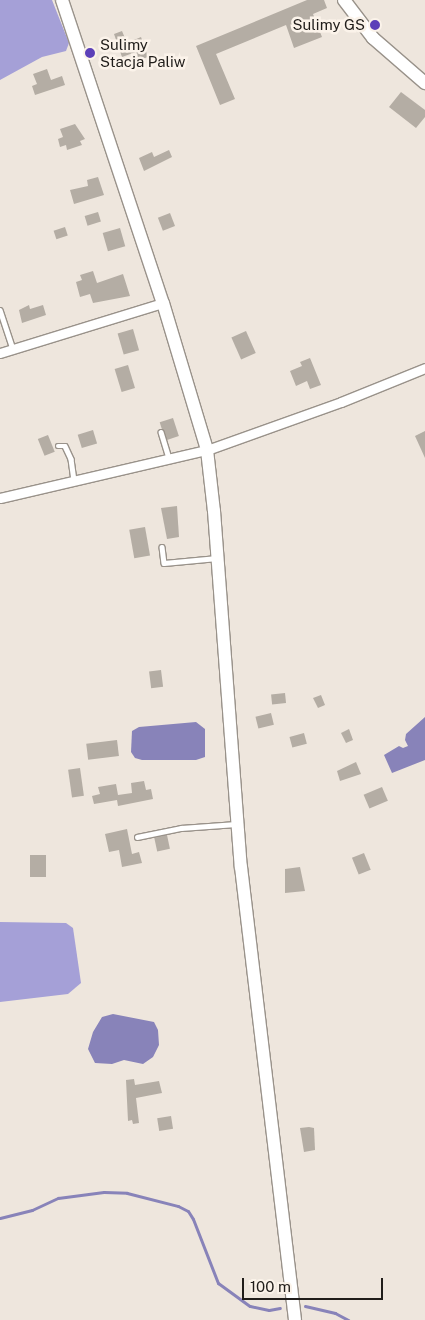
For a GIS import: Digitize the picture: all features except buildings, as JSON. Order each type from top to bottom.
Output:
[{"type":"street","points":[[62,0],[164,303],[207,450],[218,558],[241,867],[295,1320]]},
{"type":"street","points":[[348,1],[374,38],[425,83]]},
{"type":"street","points":[[0,353],[164,303]]},
{"type":"street","points":[[0,498],[207,450],[341,402],[425,368]]},
{"type":"lane","points":[[0,310],[13,349]]},
{"type":"lane","points":[[160,432],[169,459]]},
{"type":"lane","points":[[58,446],[64,446],[71,458],[74,481]]},
{"type":"lane","points":[[162,547],[164,563],[218,558]]},
{"type":"lane","points":[[137,837],[181,828],[239,824]]},
{"type":"shaded area","points":[[0,0],[52,0],[69,43],[66,51],[42,57],[0,80]]},
{"type":"shaded area","points":[[425,717],[425,760],[392,773],[384,755],[399,746],[403,748],[408,746],[405,740],[406,734]]},
{"type":"shaded area","points":[[196,722],[205,729],[205,757],[196,760],[142,760],[135,758],[131,752],[132,731],[139,727]]},
{"type":"shaded area","points":[[0,922],[66,923],[73,928],[81,983],[68,994],[0,1002]]},
{"type":"shaded area","points":[[113,1014],[154,1022],[158,1030],[159,1045],[153,1057],[143,1064],[124,1060],[112,1064],[95,1063],[88,1049],[93,1032],[102,1017]]},
{"type":"waterway","points":[[0,1218],[32,1210],[58,1198],[104,1192],[127,1193],[178,1206],[188,1211],[193,1219],[218,1283],[250,1306],[269,1310],[280,1308]]},
{"type":"waterway","points":[[305,1306],[335,1313],[348,1320]]},
{"type":"place","name":"Sulimy GS","points":[[375,25]]},
{"type":"place","name":"Sulimy Stacja Paliw","points":[[90,53]]}]
